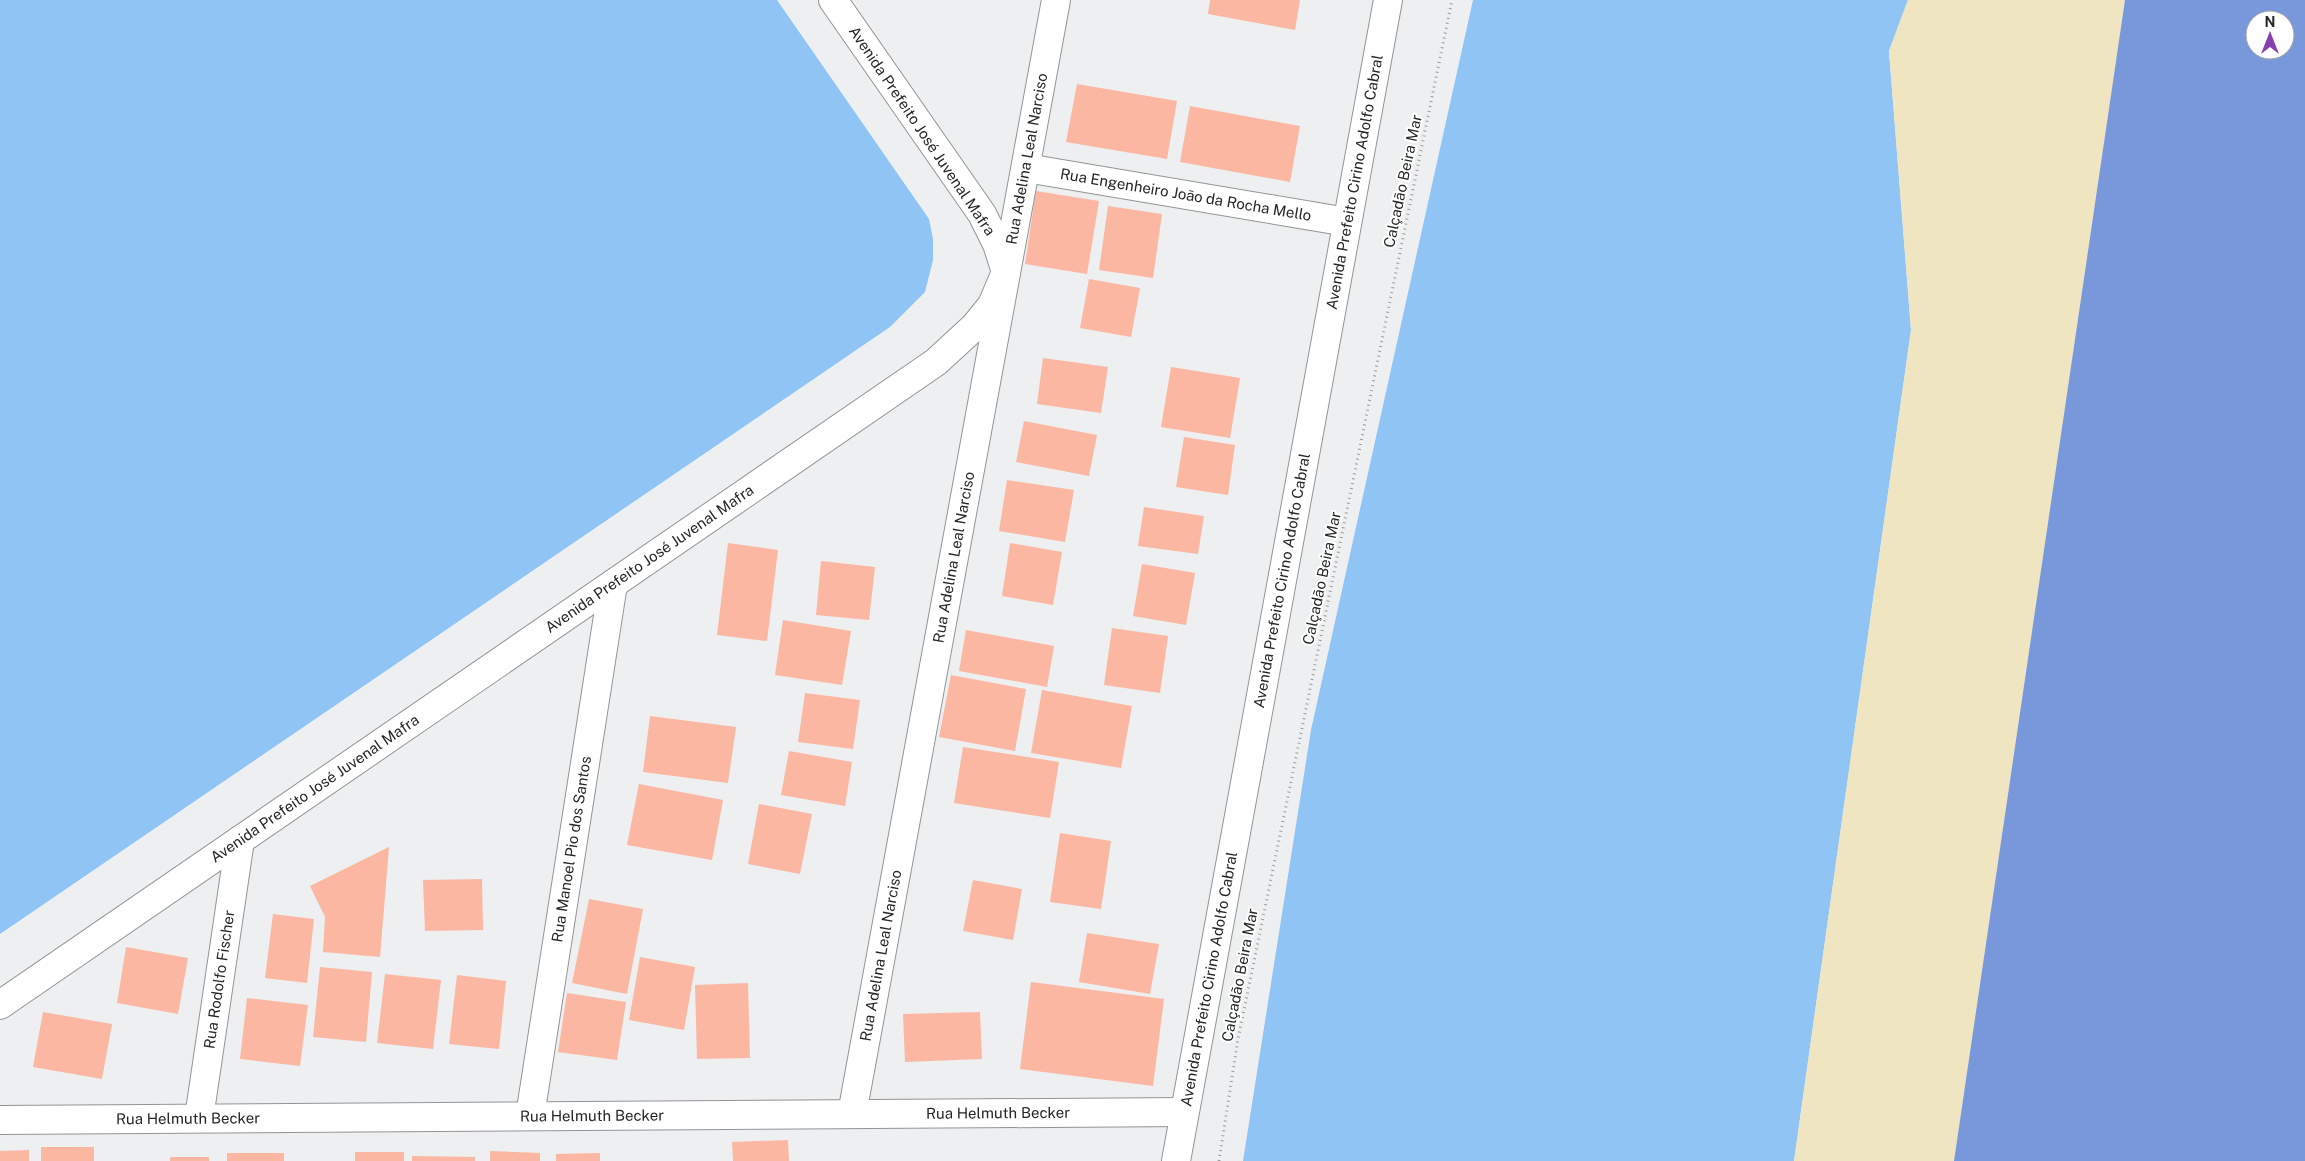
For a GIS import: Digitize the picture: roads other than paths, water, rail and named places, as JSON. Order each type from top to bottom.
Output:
[{"type":"street","name":"Avenida Prefeito José Juvenal Mafra","points":[[0,1005],[936,362],[975,326],[992,305],[1006,272],[997,244],[982,214],[833,0]]},
{"type":"street","name":"Rua Adelina Leal Narciso","points":[[852,1114],[1056,0]]},
{"type":"street","name":"Avenida Prefeito Cirino Adolfo Cabral","points":[[1176,1161],[1388,0]]},
{"type":"street","name":"Rua Engenheiro João da Rocha Mello","points":[[1026,168],[1347,222]]},
{"type":"street","name":"Rua Manoel Pio dos Santos","points":[[530,1116],[613,584]]},
{"type":"street","name":"Rua Rodolfo Fischer","points":[[199,1118],[240,840]]},
{"type":"street","name":"Rua Helmuth Becker","points":[[0,1120],[1184,1112]]}]
